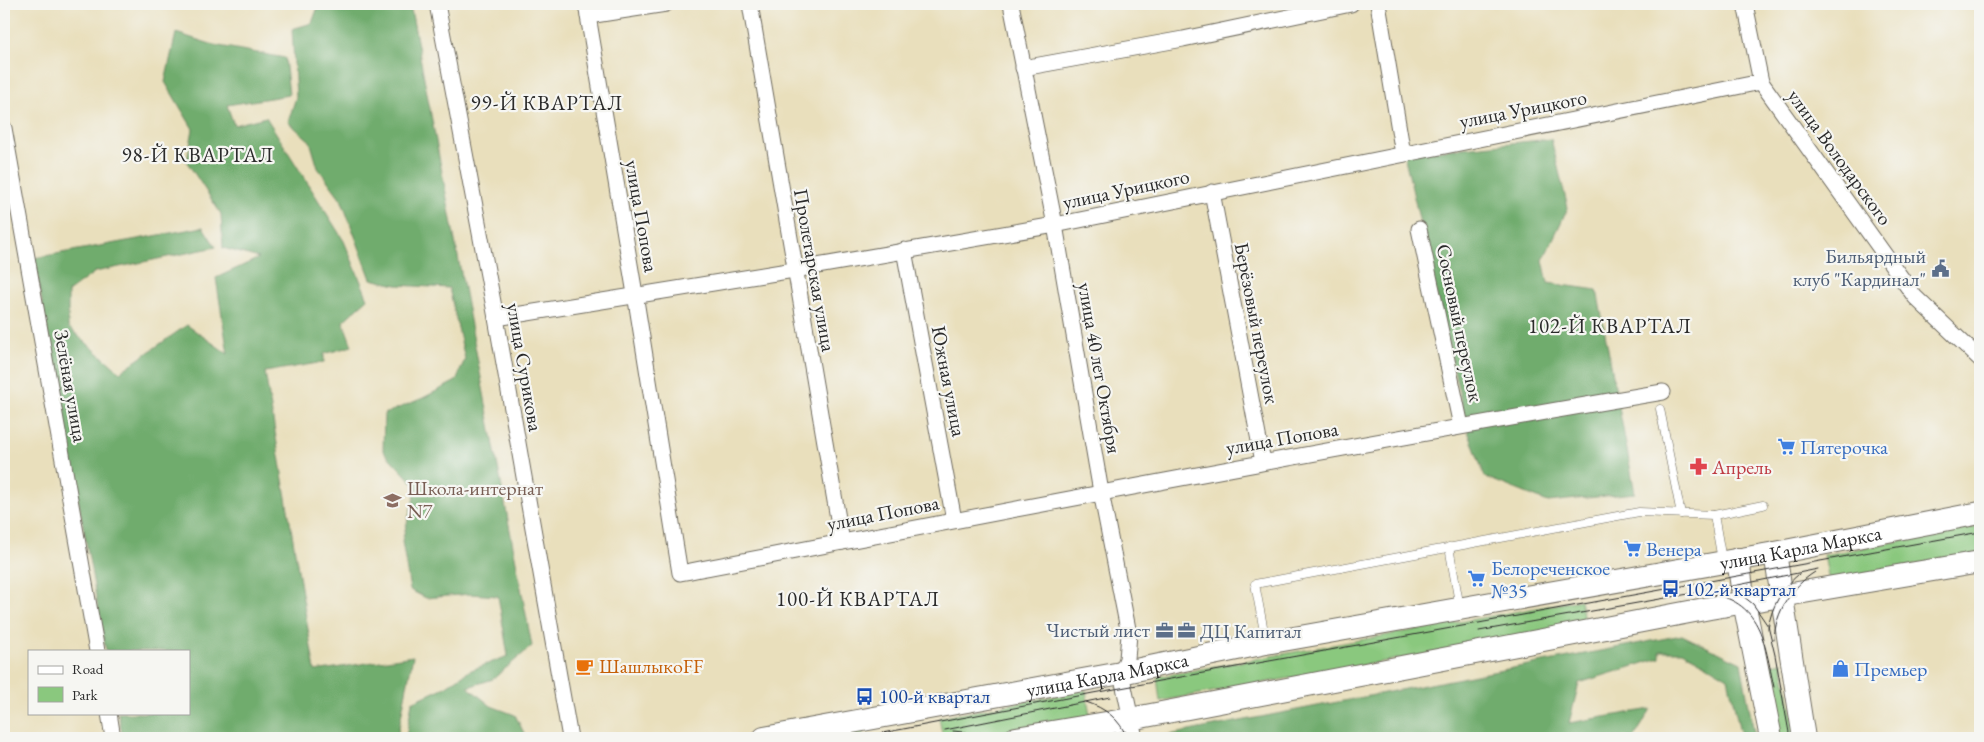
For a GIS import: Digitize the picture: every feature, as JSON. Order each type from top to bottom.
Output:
[{"type":"street","name":"улица Сурикова","points":[[437,4],[496,318],[570,738]]},
{"type":"street","points":[[587,10],[666,4]]},
{"type":"street","name":"Пролетарская улица","points":[[750,4],[842,542]]},
{"type":"street","name":"улица 40 лет Октября","points":[[1011,4],[1055,224],[1101,492],[1129,634],[1127,659],[1121,673],[1132,729]]},
{"type":"street","points":[[1023,68],[1184,39],[1351,4]]},
{"type":"street","points":[[1378,4],[1403,154]]},
{"type":"street","name":"улица Володарского","points":[[1745,4],[1761,82],[1916,297],[1980,359]]},
{"type":"street","name":"улица Попова","points":[[587,10],[680,573],[1263,462],[1663,392]]},
{"type":"street","name":"улица Урицкого","points":[[496,318],[635,294],[794,270],[1055,224],[1761,82]]},
{"type":"street","name":"Зелёная улица","points":[[4,128],[97,650]]},
{"type":"street","name":"Берёзовый переулок","points":[[1212,192],[1263,462]]},
{"type":"street","name":"Сосновый переулок","points":[[1419,229],[1461,426]]},
{"type":"street","name":"Южная улица","points":[[904,250],[954,520]]},
{"type":"street","name":"улица Карла Маркса","points":[[764,738],[1121,673],[1266,643],[1775,553],[1980,513]]},
{"type":"street","points":[[1775,553],[1804,738]]},
{"type":"street","points":[[1730,560],[1744,602],[1771,738]]},
{"type":"street","points":[[1016,738],[1132,729],[1744,602],[1980,562]]},
{"type":"street","points":[[108,714],[113,738]]},
{"type":"lane","points":[[1660,409],[1681,514]]},
{"type":"lane","points":[[1266,643],[1255,584],[1639,512],[1714,516],[1763,506]]},
{"type":"lane","points":[[1714,516],[1730,560]]},
{"type":"lane","points":[[1448,547],[1460,610]]},
{"type":"green space","points":[[319,4],[410,4],[532,646],[493,679],[468,687],[491,706],[515,715],[525,735],[406,737],[412,702],[445,687],[469,671],[508,656],[498,596],[470,594],[426,598],[410,590],[402,541],[417,487],[383,451],[384,414],[423,398],[456,381],[465,359],[449,288],[396,285],[371,279],[341,199],[318,168],[310,141],[288,122],[296,97],[292,29],[312,23]]},
{"type":"green space","points":[[176,33],[214,45],[285,58],[289,95],[227,105],[234,125],[266,117],[344,241],[368,299],[343,321],[352,346],[324,354],[324,362],[265,372],[315,671],[413,656],[397,738],[123,738],[118,714],[190,714],[190,650],[106,650],[34,258],[203,227],[216,247],[95,272],[68,292],[68,327],[120,372],[187,325],[228,354],[216,278],[259,258],[223,248],[221,214],[187,162],[193,129],[165,82]]},
{"type":"green space","points":[[1551,139],[1568,208],[1543,260],[1548,283],[1597,290],[1635,493],[1548,502],[1485,477],[1468,431],[1404,154]]},
{"type":"green space","points":[[1980,526],[1980,553],[1829,581],[1824,555]]},
{"type":"green space","points":[[1580,600],[1585,626],[1160,701],[1157,677]]},
{"type":"green space","points":[[1682,635],[1741,663],[1755,738],[1746,738],[1748,735],[1740,732],[1728,678],[1683,651],[1660,651],[1660,658],[1579,683],[1569,723],[1651,709],[1634,738],[1153,738]]},
{"type":"green space","points":[[1782,662],[1797,738],[1777,738],[1763,666]]},
{"type":"green space","points":[[1086,690],[1090,716],[963,738],[943,738],[939,718]]},
{"type":"green space","points":[[862,730],[864,738],[817,738]]},
{"type":"tram line","points":[[856,738],[1093,693],[1980,532]]},
{"type":"tram line","points":[[1479,631],[1728,587],[1818,569]]},
{"type":"tram line","points":[[1774,640],[1781,610],[1786,601],[1792,592],[1815,572]]},
{"type":"tram line","points":[[1768,629],[1769,621],[1778,598],[1787,585],[1799,574]]},
{"type":"tram line","points":[[1727,587],[1739,593],[1753,604],[1768,626],[1790,738]]},
{"type":"tram line","points":[[1706,593],[1725,597],[1739,604],[1749,614],[1763,639],[1774,687]]},
{"type":"tram line","points":[[945,730],[1110,697]]},
{"type":"tram line","points":[[1086,702],[1099,707],[1111,715],[1120,725],[1127,738]]},
{"type":"tram line","points":[[953,731],[963,732],[979,738]]},
{"type":"place","name":"Бильярдный клуб \"Кардинал\"","points":[[1940,268]]},
{"type":"place","name":"Пятерочка","points":[[1786,447]]},
{"type":"place","name":"Апрель","points":[[1698,467]]},
{"type":"place","name":"Школа-интернат N7","points":[[393,500]]},
{"type":"place","name":"Венера","points":[[1632,549]]},
{"type":"place","name":"Белореченское №35","points":[[1477,579]]},
{"type":"place","name":"102-й квартал","points":[[1671,589]]},
{"type":"place","name":"Чистый лист","points":[[1164,630]]},
{"type":"place","name":"ДЦ Капитал","points":[[1186,631]]},
{"type":"place","name":"ШашлыкoFF","points":[[585,666]]},
{"type":"place","name":"Премьер","points":[[1840,669]]},
{"type":"place","name":"100-й квартал","points":[[865,696]]},
{"type":"district","name":"99-Й КВАРТАЛ","points":[[547,103]]},
{"type":"district","name":"98-Й КВАРТАЛ","points":[[198,155]]},
{"type":"district","name":"102-Й КВАРТАЛ","points":[[1610,326]]},
{"type":"district","name":"100-Й КВАРТАЛ","points":[[858,599]]}]
